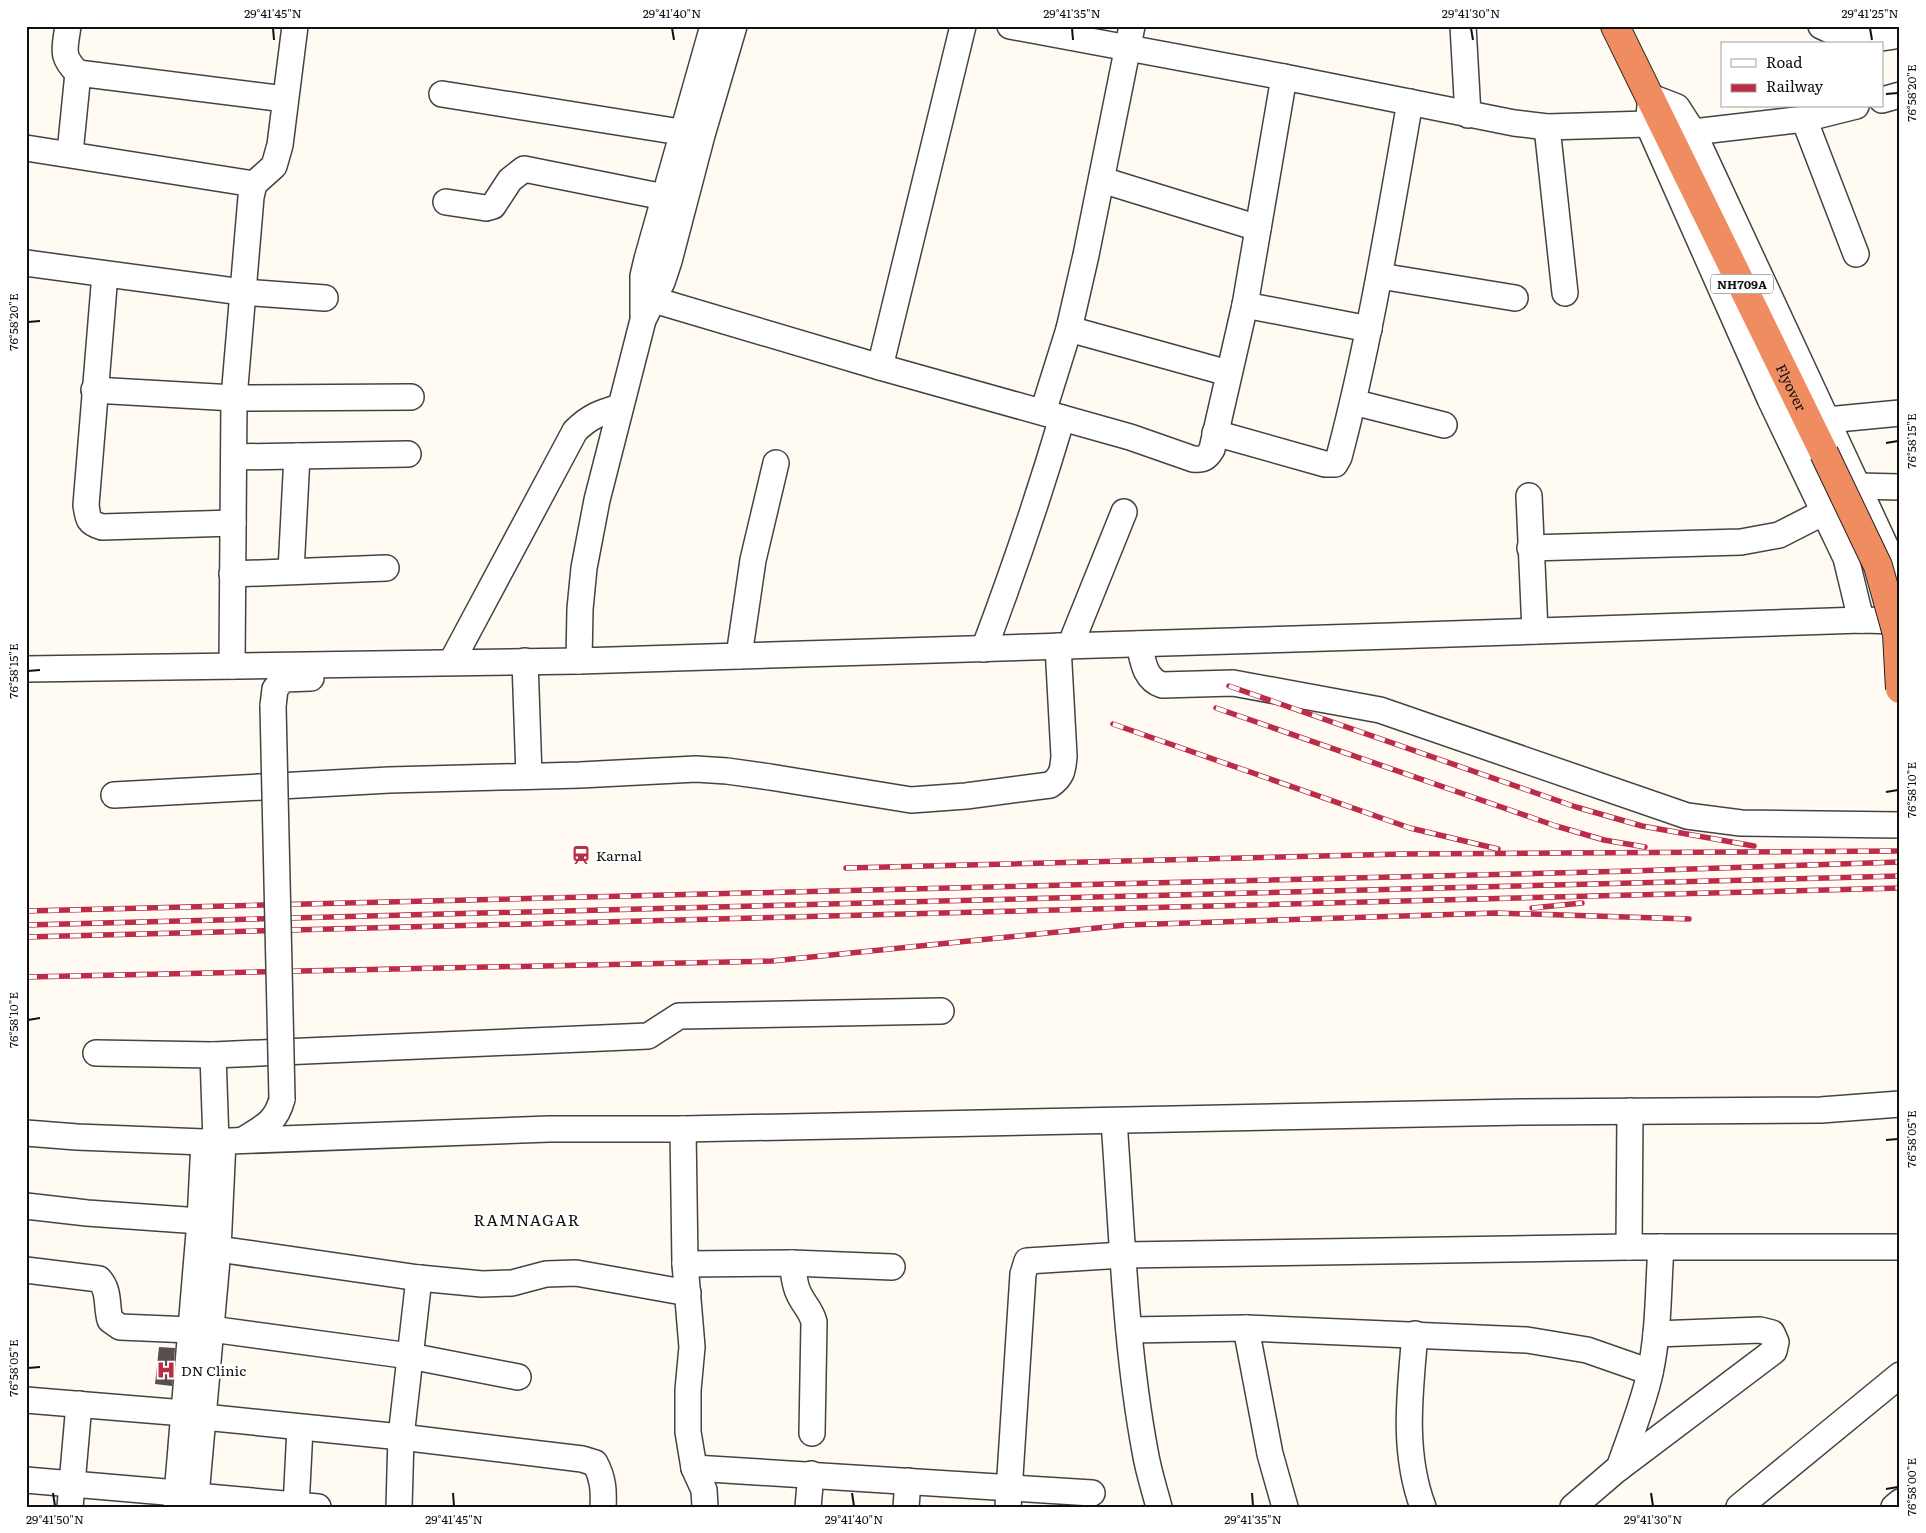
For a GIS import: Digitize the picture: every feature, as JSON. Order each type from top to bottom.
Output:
[{"type":"highway","name":"NH709A","points":[[1621,33],[1653,112]]},
{"type":"highway","name":"Flyover","points":[[1653,112],[1878,566],[1897,634],[1900,689]]},
{"type":"street","points":[[68,26],[65,56],[78,74],[285,98]]},
{"type":"street","points":[[232,666],[234,398],[251,197],[254,184],[274,166],[277,158],[295,26]]},
{"type":"street","points":[[579,661],[580,609],[584,568],[597,500],[620,407],[648,310],[669,261],[713,26]]},
{"type":"street","points":[[648,310],[643,276],[664,197],[692,134],[734,26]]},
{"type":"street","points":[[880,367],[963,26]]},
{"type":"street","points":[[1010,26],[1130,37],[1284,78],[1468,115],[1547,127],[1677,107],[1693,132],[1856,486],[1890,534],[1900,584]]},
{"type":"street","points":[[1463,26],[1468,115]]},
{"type":"street","points":[[1821,26],[1838,35],[1862,40],[1900,35]]},
{"type":"street","points":[[984,648],[1019,555],[1047,471],[1052,415],[1130,37]]},
{"type":"street","points":[[70,153],[78,74]]},
{"type":"street","points":[[648,310],[880,367],[1130,437],[1193,460],[1202,460],[1208,456],[1212,449],[1228,372],[1245,305],[1284,78]]},
{"type":"street","points":[[442,94],[692,134]]},
{"type":"street","points":[[1884,99],[1900,95]]},
{"type":"street","points":[[1215,433],[1325,464],[1335,464],[1353,402],[1380,276],[1410,102]]},
{"type":"street","points":[[1693,132],[1804,119],[1848,108]]},
{"type":"street","points":[[1653,112],[1770,399],[1846,558],[1861,620]]},
{"type":"street","points":[[1804,119],[1856,254]]},
{"type":"street","points":[[1547,127],[1565,292]]},
{"type":"street","points":[[26,148],[70,153],[254,184]]},
{"type":"street","points":[[446,202],[486,208],[493,206],[510,180],[524,169],[664,197]]},
{"type":"street","points":[[1102,180],[1258,228]]},
{"type":"street","points":[[26,263],[242,292],[326,298]]},
{"type":"street","points":[[105,274],[94,390],[86,505],[88,518],[94,525],[102,527],[233,523]]},
{"type":"street","points":[[1380,276],[1514,298]]},
{"type":"street","points":[[1245,305],[1369,329]]},
{"type":"street","points":[[1069,329],[1228,372]]},
{"type":"street","points":[[94,390],[234,398],[411,397]]},
{"type":"street","points":[[1353,402],[1444,425]]},
{"type":"street","points":[[452,661],[575,432],[595,414],[620,407]]},
{"type":"street","points":[[1827,420],[1900,413]]},
{"type":"street","points":[[234,458],[408,454]]},
{"type":"street","points":[[290,571],[297,456]]},
{"type":"street","points":[[739,656],[753,560],[776,463]]},
{"type":"street","points":[[1856,486],[1900,487]]},
{"type":"street","points":[[1529,496],[1535,631]]},
{"type":"street","points":[[114,795],[389,780],[696,769],[770,777],[911,800],[940,799],[1050,785],[1063,772],[1064,646],[1124,512]]},
{"type":"street","points":[[1530,548],[1741,542],[1780,535],[1824,512]]},
{"type":"street","points":[[232,574],[386,568]]},
{"type":"street","points":[[26,669],[452,661],[579,661],[1861,620],[1900,621]]},
{"type":"street","points":[[1139,644],[1145,670],[1150,678],[1162,685],[1220,683],[1251,685],[1380,710],[1686,816],[1741,823],[1900,825]]},
{"type":"street","points":[[517,661],[528,776]]},
{"type":"street","points":[[222,1141],[268,1125],[279,1110],[282,1099],[273,706],[275,689],[283,679],[503,670],[517,661]]},
{"type":"street","points":[[96,1053],[213,1054],[648,1036],[679,1016],[941,1011]]},
{"type":"street","points":[[201,1329],[218,1249],[222,1141],[213,1054]]},
{"type":"street","points":[[26,1133],[76,1137],[222,1141],[549,1129],[683,1129],[1630,1111],[1821,1110],[1900,1104]]},
{"type":"street","points":[[1629,1247],[1630,1111]]},
{"type":"street","points":[[1114,1121],[1136,1402],[1145,1454],[1159,1507]]},
{"type":"street","points":[[683,1129],[685,1264],[692,1346],[688,1432],[694,1468],[704,1490],[705,1507]]},
{"type":"street","points":[[186,1501],[201,1329],[200,1221],[222,1141]]},
{"type":"street","points":[[26,1206],[77,1212],[200,1221]]},
{"type":"street","points":[[1009,1497],[1024,1267],[1027,1261],[1034,1259],[1123,1255],[1629,1247],[1900,1248]]},
{"type":"street","points":[[1619,1468],[1645,1393],[1650,1372],[1656,1334],[1661,1247]]},
{"type":"street","points":[[218,1249],[419,1278],[482,1284],[512,1283],[560,1272],[576,1273],[688,1293]]},
{"type":"street","points":[[685,1264],[792,1263],[892,1267]]},
{"type":"street","points":[[792,1263],[796,1286],[799,1294],[810,1308],[814,1322],[812,1433]]},
{"type":"street","points":[[26,1270],[99,1279],[105,1286],[107,1293],[110,1320],[120,1327],[201,1329],[410,1356],[518,1377]]},
{"type":"street","points":[[398,1507],[401,1437],[419,1278]]},
{"type":"street","points":[[1129,1330],[1246,1328],[1527,1340],[1587,1350],[1650,1372]]},
{"type":"street","points":[[1246,1328],[1270,1454],[1285,1507]]},
{"type":"street","points":[[1573,1507],[1619,1468],[1774,1351],[1776,1342],[1772,1333],[1760,1330],[1656,1334]]},
{"type":"street","points":[[1415,1334],[1408,1414],[1411,1457],[1423,1507]]},
{"type":"street","points":[[1739,1507],[1900,1375]]},
{"type":"street","points":[[26,1400],[194,1415],[582,1459],[595,1463],[602,1475],[603,1507]]},
{"type":"street","points":[[71,1495],[79,1404]]},
{"type":"street","points":[[26,1480],[71,1495],[303,1506],[300,1428]]},
{"type":"street","points":[[694,1468],[908,1481],[1009,1497],[1092,1493]]},
{"type":"street","points":[[808,1507],[811,1474]]},
{"type":"street","points":[[906,1507],[908,1481]]},
{"type":"street","points":[[1894,1507],[1900,1502]]},
{"type":"building","points":[[159,1347],[175,1348],[172,1386],[155,1384]]},
{"type":"railway","points":[[1229,686],[1576,807],[1642,826],[1754,846]]},
{"type":"railway","points":[[1216,708],[1556,826],[1604,840],[1645,847]]},
{"type":"railway","points":[[1113,724],[1410,828],[1498,849]]},
{"type":"railway","points":[[846,868],[1403,854],[1900,851]]},
{"type":"railway","points":[[26,911],[1632,871],[1900,862]]},
{"type":"railway","points":[[26,925],[1900,876]]},
{"type":"railway","points":[[26,937],[1900,888]]},
{"type":"railway","points":[[1532,908],[1582,903]]},
{"type":"railway","points":[[26,977],[772,961],[1126,925],[1496,913],[1689,919]]},
{"type":"place","name":"Karnal","points":[[581,855]]},
{"type":"place","name":"DN Clinic","points":[[166,1370]]},
{"type":"district","name":"RAMNAGAR","points":[[527,1219]]}]
